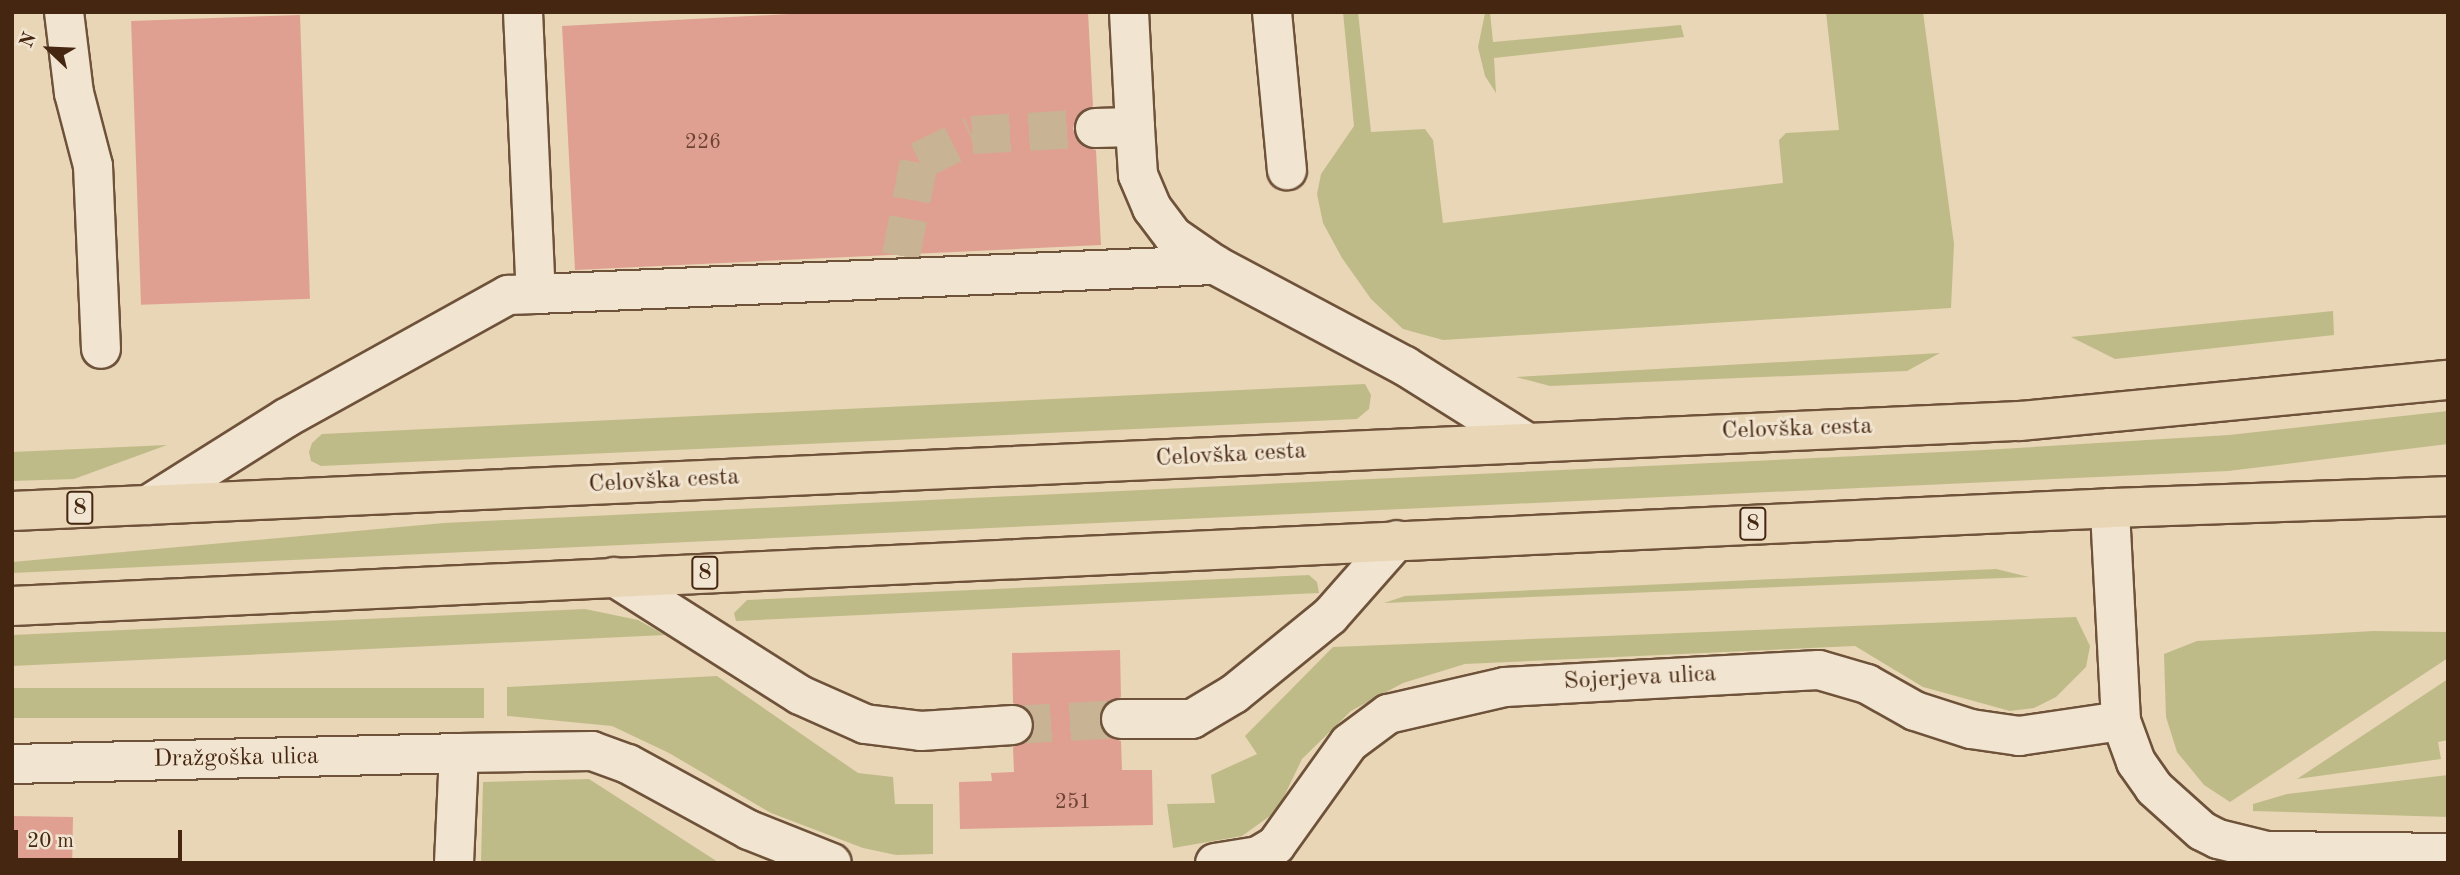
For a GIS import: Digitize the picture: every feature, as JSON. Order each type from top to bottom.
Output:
[{"type":"main road","name":"Celovška cesta","points":[[12,511],[2020,421],[2448,380]]},
{"type":"main road","points":[[2385,497],[2448,479]]},
{"type":"main road","name":"8","points":[[12,606],[1397,540],[2110,508],[2448,496]]},
{"type":"street","points":[[64,12],[74,93],[93,166],[101,349]]},
{"type":"street","points":[[523,12],[536,294]]},
{"type":"street","points":[[1129,12],[1138,175],[1152,208],[1174,236],[1215,265],[1405,366],[1526,442]]},
{"type":"street","points":[[1272,12],[1287,170]]},
{"type":"street","points":[[1094,128],[1135,127]]},
{"type":"street","points":[[148,505],[286,418],[508,295],[898,269],[1215,265]]},
{"type":"street","points":[[2110,508],[2121,721],[2136,762],[2154,788],[2189,821],[2218,839],[2267,851],[2448,853]]},
{"type":"street","points":[[1121,719],[1192,719],[1234,694],[1330,616],[1397,540]]},
{"type":"street","points":[[614,577],[800,695],[865,724],[921,732],[1013,725]]},
{"type":"street","name":"Sojerjeva ulica","points":[[1215,863],[1258,856],[1276,845],[1349,743],[1388,714],[1505,687],[1819,670],[1867,684],[1915,712],[1970,729],[2019,736],[2121,721]]},
{"type":"street","points":[[454,863],[459,753],[592,751],[628,764],[748,846],[832,863]]},
{"type":"street","name":"Dražgoška ulica","points":[[12,764],[459,753]]},
{"type":"shaded area","points":[[1343,12],[1358,12],[1371,132],[1425,129],[1433,140],[1443,223],[1783,183],[1779,140],[1786,133],[1839,130],[1826,12],[1923,12],[1954,244],[1951,308],[1443,340],[1403,329],[1371,299],[1342,258],[1323,223],[1317,194],[1321,174],[1354,126]]},
{"type":"shaded area","points":[[1490,12],[1493,42],[1681,25],[1684,37],[1494,58],[1496,93],[1485,76],[1478,47],[1485,13]]},
{"type":"shaded area","points":[[2333,311],[2334,335],[2115,359],[2071,337]]},
{"type":"shaded area","points":[[1940,353],[1907,371],[1550,386],[1516,377]]},
{"type":"shaded area","points":[[1365,384],[1371,395],[1369,409],[1357,419],[321,466],[311,461],[309,452],[312,443],[322,434]]},
{"type":"shaded area","points":[[2448,411],[2448,444],[2228,471],[12,573],[12,562],[444,523],[1984,450],[2229,435]]},
{"type":"shaded area","points":[[167,445],[74,479],[12,481],[12,452]]},
{"type":"shaded area","points":[[1996,569],[2029,577],[1384,603],[1405,596]]},
{"type":"shaded area","points":[[1309,575],[1317,582],[1319,593],[736,621],[734,613],[747,600]]},
{"type":"shaded area","points":[[585,609],[638,620],[665,635],[12,666],[12,635]]},
{"type":"shaded area","points":[[2076,617],[2090,646],[2086,667],[2056,697],[2034,708],[2010,711],[1923,687],[1855,646],[1465,664],[1403,683],[1351,711],[1302,759],[1277,811],[1242,836],[1173,848],[1167,804],[1215,803],[1211,775],[1257,754],[1245,736],[1333,647]]},
{"type":"shaded area","points":[[2373,631],[2448,632],[2448,658],[2230,802],[2204,785],[2177,752],[2166,717],[2164,654],[2197,641]]},
{"type":"shaded area","points":[[717,676],[858,773],[893,777],[895,804],[933,804],[933,854],[896,855],[863,848],[771,813],[669,753],[612,726],[507,716],[507,687]]},
{"type":"shaded area","points":[[2448,679],[2448,740],[2438,742],[2441,759],[2297,779]]},
{"type":"shaded area","points":[[12,688],[484,688],[484,718],[12,718]]},
{"type":"shaded area","points":[[2448,775],[2448,817],[2253,811],[2253,804],[2287,794]]},
{"type":"shaded area","points":[[589,779],[718,863],[481,863],[483,782]]},
{"type":"building","points":[[826,12],[1088,12],[1093,106],[1076,117],[1073,129],[1084,147],[1096,150],[1101,245],[575,270],[562,26]]},
{"type":"building","points":[[300,15],[310,299],[141,305],[131,21]]},
{"type":"building","points":[[1120,650],[1121,697],[1102,708],[1099,720],[1110,738],[1121,741],[1122,770],[1152,770],[1153,825],[960,829],[959,782],[992,781],[991,773],[1014,772],[1013,747],[1033,734],[1032,713],[1013,703],[1012,653]]},
{"type":"building","points":[[12,816],[73,817],[72,863],[12,863]]},
{"type":"tunnel","points":[[901,256],[919,161],[972,135],[1095,128]]},
{"type":"tunnel","points":[[1013,725],[1121,719]]}]
